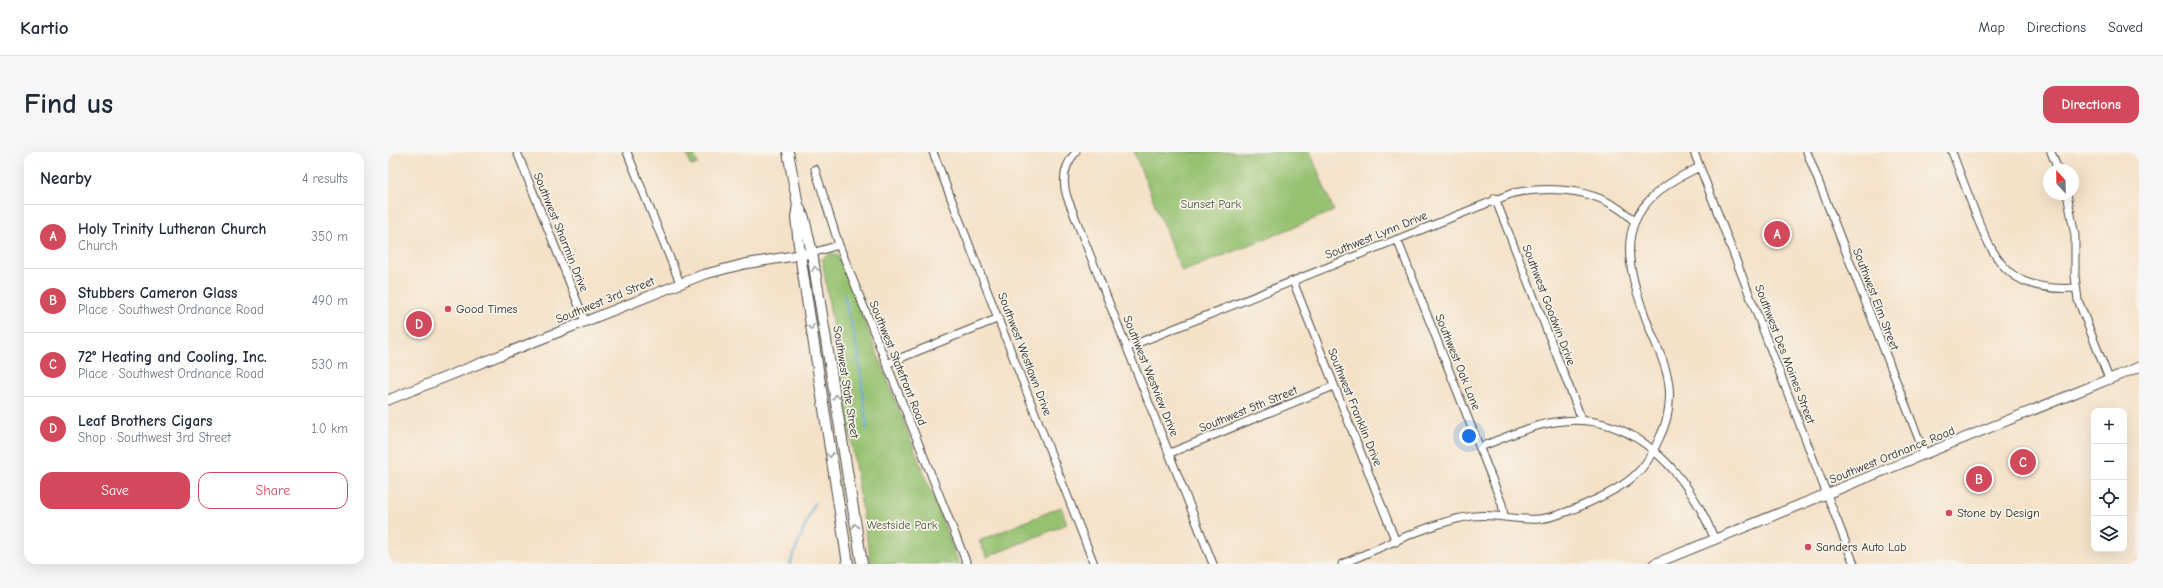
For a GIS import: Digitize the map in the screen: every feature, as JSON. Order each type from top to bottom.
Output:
[{"type":"main road","name":"Southwest State Street","points":[[788,152],[798,205],[804,218],[812,253],[862,564]]},
{"type":"main road","name":"Southwest State Street","points":[[798,205],[796,217],[800,254],[848,564]]},
{"type":"street","name":"Southwest Sharmin Drive","points":[[517,152],[585,321]]},
{"type":"street","points":[[627,152],[680,283]]},
{"type":"street","name":"Southwest Westlawn Drive","points":[[933,152],[1094,564]]},
{"type":"street","name":"Southwest Westview Drive","points":[[1075,152],[1066,167],[1064,180],[1067,197],[1128,347],[1213,564]]},
{"type":"street","name":"Southwest Des Moines Street","points":[[1694,152],[1854,564]]},
{"type":"street","name":"Southwest Elm Street","points":[[1807,152],[1924,455]]},
{"type":"street","points":[[1952,152],[1990,247],[2002,265],[2026,283],[2058,289],[2076,288]]},
{"type":"street","points":[[2051,152],[2056,164]]},
{"type":"street","points":[[1342,564],[1460,518],[1475,515],[1539,519],[1555,516],[1621,486],[1646,464],[1665,428],[1669,408],[1669,388],[1661,359],[1632,282],[1629,259],[1633,220],[1650,198],[1664,186],[1700,167]]},
{"type":"street","name":"Southwest Statefront Road","points":[[815,169],[838,245],[967,564]]},
{"type":"street","name":"Southwest Lynn Drive","points":[[1128,347],[1495,198],[1529,190],[1561,188],[1598,198],[1626,213],[1633,220]]},
{"type":"street","name":"Southwest Goodwin Drive","points":[[1495,198],[1582,420]]},
{"type":"street","points":[[2068,200],[2075,236],[2076,288],[2081,310],[2109,379]]},
{"type":"street","name":"Southwest Oak Lane","points":[[1397,238],[1502,504],[1504,516]]},
{"type":"street","name":"Southwest 3rd Street","points":[[388,400],[680,283],[730,267],[812,253],[838,245]]},
{"type":"street","name":"Southwest Franklin Drive","points":[[1293,281],[1396,542]]},
{"type":"street","points":[[886,364],[999,318]]},
{"type":"street","name":"Southwest Ordnance Road","points":[[1654,564],[2139,367]]},
{"type":"street","name":"Southwest 5th Street","points":[[1170,453],[1334,386]]},
{"type":"street","points":[[1480,447],[1544,424],[1582,420],[1622,430],[1634,436],[1654,451],[1675,470],[1685,482],[1706,517],[1715,540]]},
{"type":"green space","points":[[686,152],[703,152],[694,156],[698,164],[691,166]]},
{"type":"green space","name":"Sunset Park","points":[[1134,152],[1310,152],[1334,211],[1182,272]]},
{"type":"green space","name":"Westside Park","points":[[832,253],[837,255],[843,266],[959,564],[871,564],[823,265],[823,258]]},
{"type":"green space","points":[[1061,507],[1067,524],[987,557],[979,541]]},
{"type":"waterway","points":[[844,295],[858,351],[867,430]]},
{"type":"waterway","points":[[790,564],[814,503]]},
{"type":"place","name":"Holy Trinity Lutheran Church","points":[[1777,234]]},
{"type":"place","name":"Good Times","points":[[448,309]]},
{"type":"place","name":"Leaf Brothers Cigars","points":[[419,324]]},
{"type":"place","name":"72° Heating and Cooling, Inc.","points":[[2023,462]]},
{"type":"place","name":"Stubbers Cameron Glass","points":[[1979,479]]},
{"type":"place","name":"Stone by Design","points":[[1949,513]]},
{"type":"place","name":"Sanders Auto Lab","points":[[1808,547]]}]
